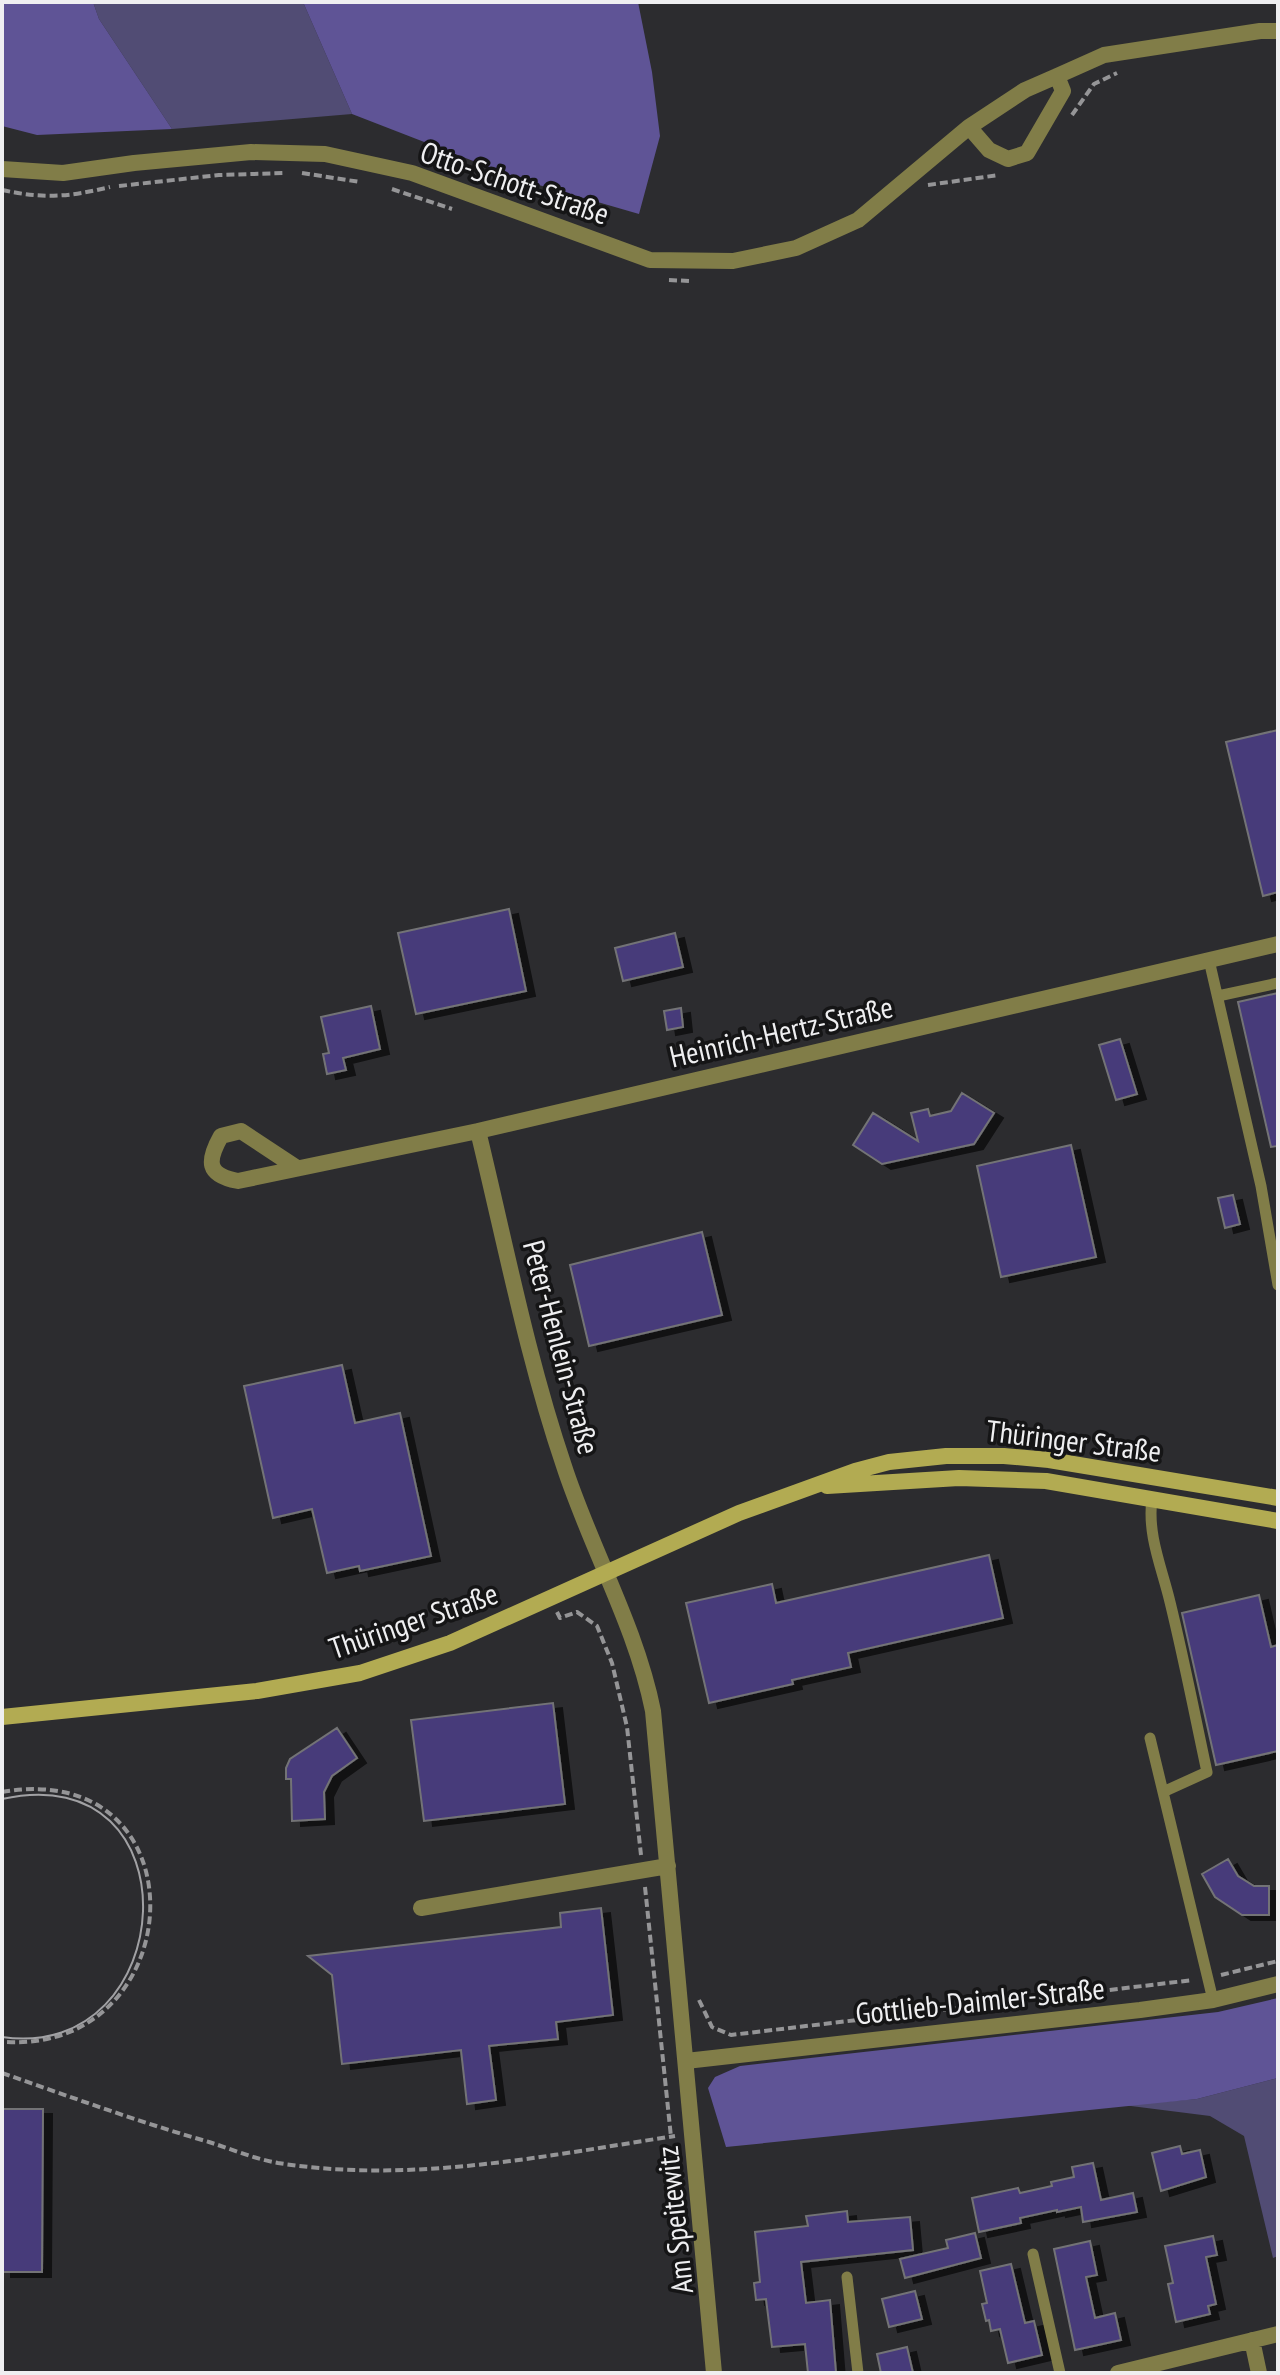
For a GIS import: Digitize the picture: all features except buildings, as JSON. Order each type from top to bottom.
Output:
[{"type":"main road","name":"Thüringer Straße","points":[[2,1717],[257,1691],[360,1673],[450,1643],[739,1513],[855,1471],[889,1462],[946,1456],[1049,1460],[1278,1498]]},
{"type":"main road","name":"Thüringer Straße","points":[[818,1486],[959,1478],[1046,1481],[1278,1521]]},
{"type":"main road","points":[[1152,1499],[1156,1478]]},
{"type":"street","name":"Otto-Schott-Straße","points":[[2,169],[63,173],[251,152],[325,154],[412,173],[650,260],[733,261],[796,248],[858,220],[969,127],[1025,90],[1104,55],[1260,31],[1278,31]]},
{"type":"street","points":[[969,127],[989,150],[1008,159],[1027,153],[1063,91],[1057,76]]},
{"type":"street","name":"Heinrich-Hertz-Straße","points":[[297,1168],[241,1131],[221,1136],[211,1153],[212,1168],[220,1178],[238,1181],[478,1131],[1278,944]]},
{"type":"street","name":"Peter-Henlein-Straße","points":[[478,1131],[535,1368],[561,1458],[647,1681],[653,1711],[668,1866]]},
{"type":"street","points":[[421,1908],[668,1866]]},
{"type":"street","name":"Am Speitewitz","points":[[668,1866],[714,2373]]},
{"type":"street","name":"Gottlieb-Daimler-Straße","points":[[686,2061],[1213,2000],[1278,1984]]},
{"type":"street","points":[[1118,2373],[1278,2334]]},
{"type":"street","points":[[1252,2340],[1259,2373]]},
{"type":"lane","points":[[1209,960],[1261,1186],[1278,1285]]},
{"type":"lane","points":[[1218,996],[1278,983]]},
{"type":"lane","points":[[1152,1499],[1149,1517],[1152,1537],[1170,1602],[1207,1772],[1163,1792]]},
{"type":"lane","points":[[1150,1738],[1213,2000]]},
{"type":"lane","points":[[1033,2254],[1060,2373]]},
{"type":"lane","points":[[847,2277],[858,2373]]},
{"type":"path","points":[[1068,120],[1094,84],[1122,72]]},
{"type":"path","points":[[2,190],[28,196],[71,197],[111,186],[219,175],[297,173],[367,183]]},
{"type":"path","points":[[925,186],[1011,174]]},
{"type":"path","points":[[381,185],[454,210]]},
{"type":"path","points":[[663,279],[703,280]]},
{"type":"path","points":[[551,1599],[560,1618],[577,1612],[597,1626],[612,1663],[627,1727],[671,2137]]},
{"type":"path","points":[[2,1792],[44,1789],[66,1793],[103,1809],[140,1850],[151,1900],[145,1949],[135,1971],[111,2004],[80,2027],[61,2036],[26,2043],[6,2042]]},
{"type":"path","points":[[658,2007],[699,2000],[712,2027],[731,2035],[1209,1978],[1278,1961]]},
{"type":"path","points":[[2,2073],[276,2163],[387,2171],[472,2166],[694,2136]]},
{"type":"shaded area","points":[[2,2],[93,2],[99,19],[172,129],[37,135],[2,126]]},
{"type":"shaded area","points":[[93,2],[303,2],[352,114],[172,129],[99,19]]},
{"type":"shaded area","points":[[303,2],[638,2],[652,72],[660,136],[639,214],[525,181],[352,114]]},
{"type":"shaded area","points":[[1278,1998],[1278,2078],[1197,2099],[726,2147],[708,2088],[715,2077],[740,2066],[1218,2012]]},
{"type":"shaded area","points":[[1278,2078],[1278,2256],[1273,2258],[1244,2136],[1210,2116],[1123,2105],[1197,2099]]},
{"type":"tram line","points":[[2,1799],[66,1798],[110,1821],[136,1862],[143,1911],[133,1962],[105,2005],[61,2032],[2,2037]]}]
